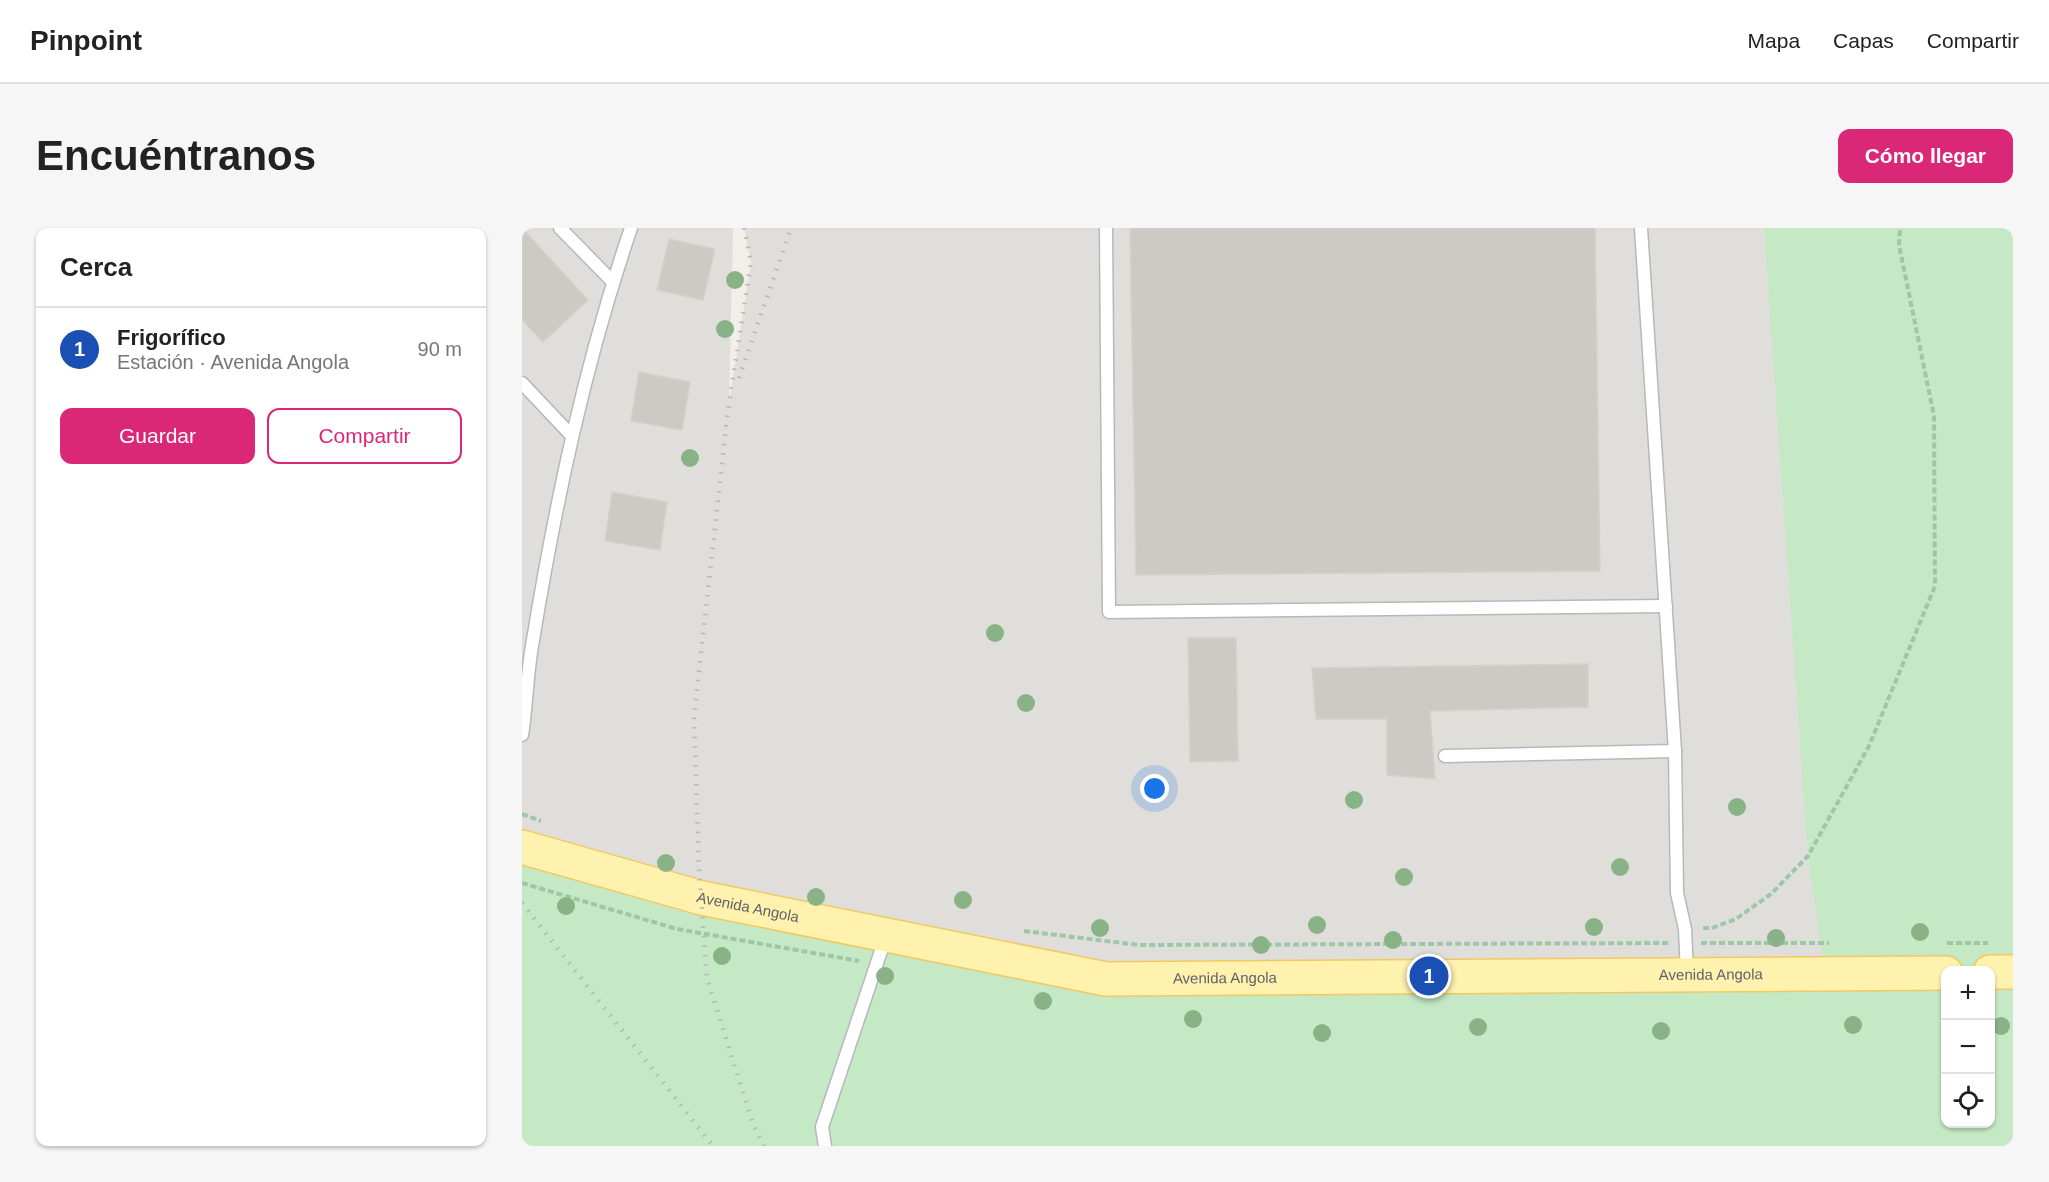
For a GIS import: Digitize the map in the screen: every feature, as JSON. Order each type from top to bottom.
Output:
[{"type":"main road","name":"Avenida Angola","points":[[522,847],[702,898],[1106,980],[1686,959],[1943,958]]},
{"type":"main road","points":[[1995,957],[2013,972]]},
{"type":"lane","points":[[560,228],[613,282]]},
{"type":"lane","points":[[522,735],[532,643],[571,435],[613,282],[631,228]]},
{"type":"lane","points":[[1106,228],[1109,612],[1666,606]]},
{"type":"lane","points":[[1641,228],[1675,751],[1677,893],[1685,929],[1686,959]]},
{"type":"lane","points":[[522,383],[571,435]]},
{"type":"lane","points":[[522,632],[532,643]]},
{"type":"lane","points":[[1445,756],[1675,751]]},
{"type":"lane","points":[[825,1146],[822,1127],[886,935]]},
{"type":"path","points":[[1685,929],[1712,928],[1736,919],[1771,894],[1808,856],[1869,746],[1935,586],[1934,416],[1899,245],[1900,228]]},
{"type":"path","points":[[522,814],[544,822]]},
{"type":"path","points":[[1014,930],[1139,945],[1686,959],[1836,943]]},
{"type":"path","points":[[1943,958],[1995,957]]},
{"type":"shaded area","points":[[522,228],[733,228],[729,403],[751,263],[744,228],[1764,228],[1825,974],[522,1146]]},
{"type":"green space","points":[[1764,228],[2013,228],[2013,1146],[522,1146],[522,846],[1106,979],[1825,973],[1808,856]]},
{"type":"building","points":[[522,228],[588,300],[543,342],[522,320]]},
{"type":"building","points":[[1130,228],[1595,228],[1600,571],[1136,575]]},
{"type":"building","points":[[669,239],[715,249],[703,300],[657,290]]},
{"type":"building","points":[[639,372],[690,382],[682,430],[631,421]]},
{"type":"building","points":[[612,492],[667,502],[660,550],[605,541]]},
{"type":"building","points":[[1188,638],[1236,638],[1238,761],[1190,762]]},
{"type":"building","points":[[1588,664],[1588,707],[1430,711],[1435,779],[1387,775],[1387,719],[1316,719],[1312,668]]},
{"type":"railway","points":[[744,228],[751,262],[728,410],[694,717],[699,870],[707,978],[753,1124],[764,1146]]},
{"type":"railway","points":[[739,378],[791,228]]},
{"type":"railway","points":[[522,903],[713,1146]]},
{"type":"place","name":"Frigorífico","points":[[1429,976]]}]
